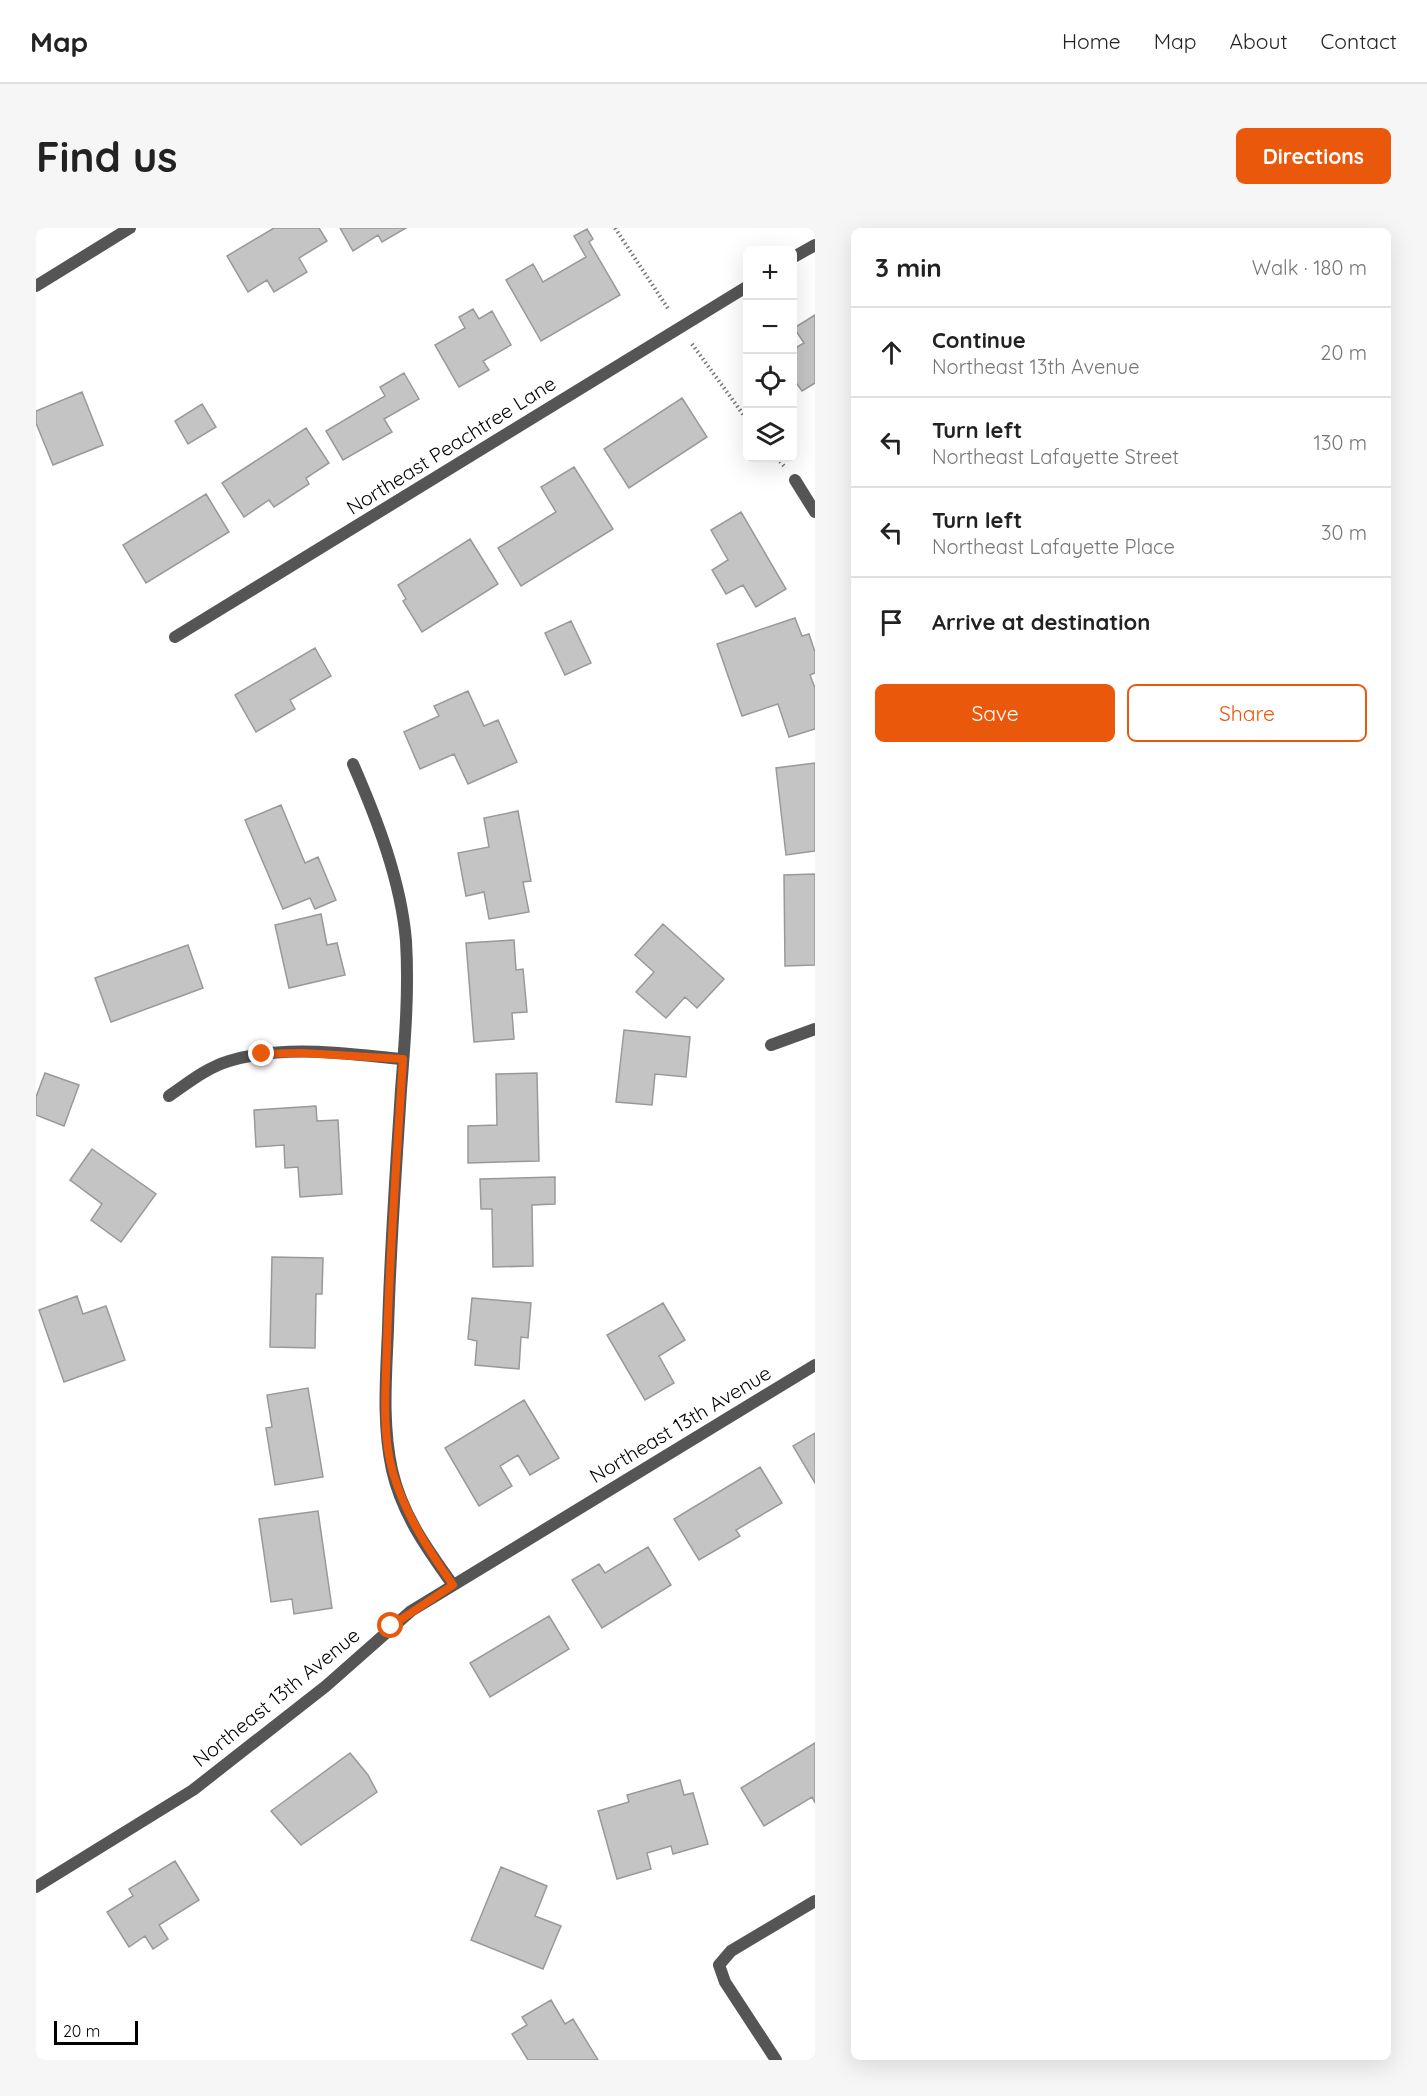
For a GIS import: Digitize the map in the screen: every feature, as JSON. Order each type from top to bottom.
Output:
[{"type":"street","points":[[36,286],[130,228]]},
{"type":"street","points":[[797,255],[815,245]]},
{"type":"street","name":"Northeast Peachtree Lane","points":[[175,637],[743,288]]},
{"type":"street","points":[[795,480],[815,512]]},
{"type":"street","points":[[353,764],[371,805],[386,851],[406,938],[407,1018],[389,1284],[385,1428],[392,1471],[405,1508],[420,1538],[453,1585]]},
{"type":"street","points":[[771,1045],[815,1029]]},
{"type":"street","points":[[169,1096],[199,1075],[228,1062],[262,1054],[322,1053],[403,1059]]},
{"type":"street","name":"Northeast 13th Avenue","points":[[36,1887],[193,1790],[326,1686],[391,1626],[453,1585],[815,1365]]},
{"type":"street","points":[[776,2060],[724,1982],[719,1965],[731,1951],[815,1900]]},
{"type":"building","points":[[274,228],[319,228],[327,241],[299,258],[307,272],[274,292],[267,280],[248,292],[227,256]]},
{"type":"building","points":[[340,228],[406,228],[382,242],[378,235],[353,251]]},
{"type":"building","points":[[587,229],[593,239],[589,242],[620,295],[541,341],[506,280],[533,264],[543,282],[586,257],[574,236]]},
{"type":"building","points":[[473,309],[479,319],[492,311],[511,345],[483,361],[489,370],[459,387],[435,345],[465,328],[459,317]]},
{"type":"building","points":[[815,315],[815,383],[802,391],[797,384],[797,347],[804,343],[797,332],[797,326]]},
{"type":"building","points":[[404,373],[419,399],[384,419],[392,432],[343,460],[326,431],[385,396],[380,387]]},
{"type":"building","points":[[82,392],[103,445],[53,465],[36,423],[36,411]]},
{"type":"building","points":[[682,398],[707,437],[629,488],[604,449]]},
{"type":"building","points":[[202,404],[216,427],[188,444],[175,421]]},
{"type":"building","points":[[306,428],[329,463],[306,478],[309,484],[274,507],[269,500],[244,517],[222,483]]},
{"type":"building","points":[[574,467],[613,529],[521,586],[498,548],[556,512],[541,487]]},
{"type":"building","points":[[206,494],[229,532],[146,583],[123,545]]},
{"type":"building","points":[[741,512],[786,589],[756,607],[743,585],[726,594],[712,570],[728,560],[711,530]]},
{"type":"building","points":[[470,539],[498,584],[422,632],[403,601],[406,599],[398,585]]},
{"type":"building","points":[[795,618],[802,636],[809,634],[815,652],[815,673],[810,675],[815,688],[815,729],[789,737],[778,704],[742,716],[717,644]]},
{"type":"building","points":[[571,621],[591,663],[565,675],[545,633]]},
{"type":"building","points":[[315,648],[331,676],[290,700],[295,709],[256,732],[235,695]]},
{"type":"building","points":[[468,691],[484,726],[498,720],[517,762],[468,784],[454,754],[420,769],[404,732],[439,716],[434,706]]},
{"type":"building","points":[[815,763],[815,851],[786,855],[776,768]]},
{"type":"building","points":[[281,805],[305,863],[318,857],[336,900],[315,909],[310,898],[283,909],[245,820]]},
{"type":"building","points":[[518,811],[531,881],[523,882],[529,912],[489,919],[484,892],[466,896],[458,853],[489,847],[484,818]]},
{"type":"building","points":[[815,874],[815,965],[785,966],[784,875]]},
{"type":"building","points":[[321,914],[327,945],[337,943],[345,975],[289,988],[275,925]]},
{"type":"building","points":[[663,924],[724,979],[697,1008],[685,997],[666,1018],[636,992],[654,972],[635,955]]},
{"type":"building","points":[[514,940],[516,970],[523,969],[527,1012],[512,1013],[514,1039],[474,1042],[466,943]]},
{"type":"building","points":[[188,945],[203,988],[111,1022],[95,978]]},
{"type":"building","points":[[624,1030],[690,1037],[686,1077],[655,1074],[652,1105],[616,1102]]},
{"type":"building","points":[[45,1073],[79,1085],[64,1126],[36,1115],[36,1097]]},
{"type":"building","points":[[537,1073],[539,1161],[468,1163],[468,1126],[497,1125],[496,1074]]},
{"type":"building","points":[[316,1106],[317,1121],[338,1120],[342,1194],[300,1197],[298,1167],[285,1168],[284,1145],[256,1147],[254,1110]]},
{"type":"building","points":[[92,1149],[156,1194],[121,1242],[91,1220],[102,1204],[70,1180]]},
{"type":"building","points":[[555,1177],[555,1204],[532,1205],[533,1266],[493,1267],[492,1209],[481,1209],[480,1179]]},
{"type":"building","points":[[272,1257],[323,1258],[322,1294],[316,1294],[315,1348],[270,1347]]},
{"type":"building","points":[[77,1296],[83,1314],[106,1306],[125,1360],[64,1382],[39,1310]]},
{"type":"building","points":[[472,1298],[531,1303],[528,1338],[521,1337],[519,1369],[475,1365],[477,1341],[468,1339]]},
{"type":"building","points":[[663,1303],[685,1340],[659,1356],[674,1383],[645,1400],[607,1335]]},
{"type":"building","points":[[308,1388],[323,1477],[275,1485],[266,1428],[272,1427],[267,1395]]},
{"type":"building","points":[[524,1400],[559,1458],[530,1475],[518,1455],[500,1466],[512,1486],[479,1506],[445,1448]]},
{"type":"building","points":[[815,1433],[815,1483],[793,1446]]},
{"type":"building","points":[[760,1467],[782,1503],[736,1530],[740,1536],[699,1560],[674,1519]]},
{"type":"building","points":[[318,1511],[332,1608],[294,1614],[292,1599],[271,1602],[259,1519]]},
{"type":"building","points":[[648,1547],[671,1585],[602,1628],[572,1580],[599,1564],[605,1573]]},
{"type":"building","points":[[549,1616],[569,1649],[490,1697],[470,1663]]},
{"type":"building","points":[[815,1743],[815,1803],[812,1797],[764,1826],[741,1788]]},
{"type":"building","points":[[350,1753],[368,1775],[377,1792],[301,1845],[271,1811]]},
{"type":"building","points":[[680,1780],[684,1795],[693,1793],[708,1844],[673,1854],[671,1846],[647,1853],[651,1869],[617,1879],[598,1811],[629,1802],[627,1795]]},
{"type":"building","points":[[175,1861],[199,1900],[159,1925],[168,1939],[153,1949],[145,1936],[129,1947],[107,1912],[133,1896],[129,1889]]},
{"type":"building","points":[[501,1867],[547,1886],[535,1916],[561,1926],[543,1969],[471,1940]]},
{"type":"building","points":[[551,2000],[565,2024],[573,2019],[598,2060],[528,2060],[512,2034],[527,2025],[522,2017]]},
{"type":"route","points":[[262,1054],[343,1054],[403,1059],[389,1284],[385,1428],[392,1471],[405,1508],[420,1538],[453,1585],[391,1626]]}]
